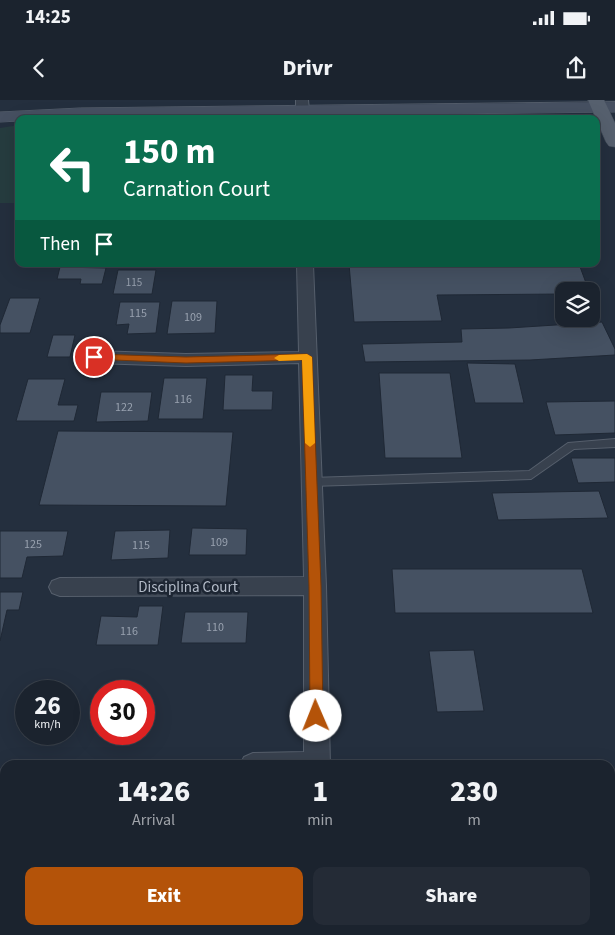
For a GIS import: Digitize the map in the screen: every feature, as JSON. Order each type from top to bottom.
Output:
[{"type":"main road","points":[[48,115],[603,105],[615,142]]},
{"type":"main road","points":[[0,118],[15,117]]},
{"type":"street","points":[[305,267],[315,586],[317,760]]},
{"type":"street","points":[[94,357],[186,360],[307,357]]},
{"type":"street","name":"Disciplina Court","points":[[60,587],[315,586]]},
{"type":"lane","points":[[311,482],[531,475],[572,446],[615,443]]},
{"type":"green space","points":[[15,126],[15,203],[0,203],[0,128]]},
{"type":"building","points":[[60,267],[106,268],[102,284],[80,284],[81,279],[57,279]]},
{"type":"building","points":[[349,267],[580,267],[586,282],[555,282],[555,294],[437,295],[442,321],[354,322]]},
{"type":"building","points":[[118,270],[156,270],[152,294],[113,294]]},
{"type":"building","points":[[10,298],[40,298],[30,333],[0,333],[0,325]]},
{"type":"building","points":[[172,301],[217,301],[215,333],[167,334]]},
{"type":"building","points":[[120,302],[160,302],[156,333],[127,334],[129,324],[116,325]]},
{"type":"building","points":[[600,322],[602,322],[615,349],[615,355],[530,360],[365,362],[362,344],[462,342],[461,329],[555,325],[555,327],[600,327]]},
{"type":"building","points":[[53,335],[75,335],[70,357],[47,357]]},
{"type":"building","points":[[467,363],[515,364],[524,403],[475,403]]},
{"type":"building","points":[[379,373],[450,373],[462,458],[385,458]]},
{"type":"building","points":[[225,375],[253,375],[252,391],[273,391],[272,410],[223,410]]},
{"type":"building","points":[[164,378],[207,378],[203,419],[158,419]]},
{"type":"building","points":[[28,379],[65,379],[58,405],[78,405],[74,421],[16,421]]},
{"type":"building","points":[[101,392],[152,392],[148,421],[96,422]]},
{"type":"building","points":[[615,401],[615,433],[555,435],[546,402]]},
{"type":"building","points":[[58,431],[233,432],[226,506],[39,505]]},
{"type":"building","points":[[571,458],[615,458],[615,482],[578,483]]},
{"type":"building","points":[[599,491],[608,518],[498,520],[492,493]]},
{"type":"building","points":[[192,528],[247,529],[246,555],[189,555]]},
{"type":"building","points":[[170,530],[168,558],[111,560],[115,531]]},
{"type":"building","points":[[0,531],[68,531],[63,556],[27,557],[22,578],[0,578]]},
{"type":"building","points":[[392,569],[582,569],[593,613],[395,613]]},
{"type":"building","points":[[0,592],[23,592],[19,610],[7,610],[0,641]]},
{"type":"building","points":[[139,606],[163,606],[158,645],[96,645],[101,616],[137,617]]},
{"type":"building","points":[[185,612],[248,612],[246,643],[181,643]]},
{"type":"building","points":[[474,650],[484,711],[437,712],[429,651]]},
{"type":"slow traffic","points":[[279,358],[307,357],[310,443]]},
{"type":"route","points":[[94,357],[186,360],[307,357],[315,586],[316,716]]}]
